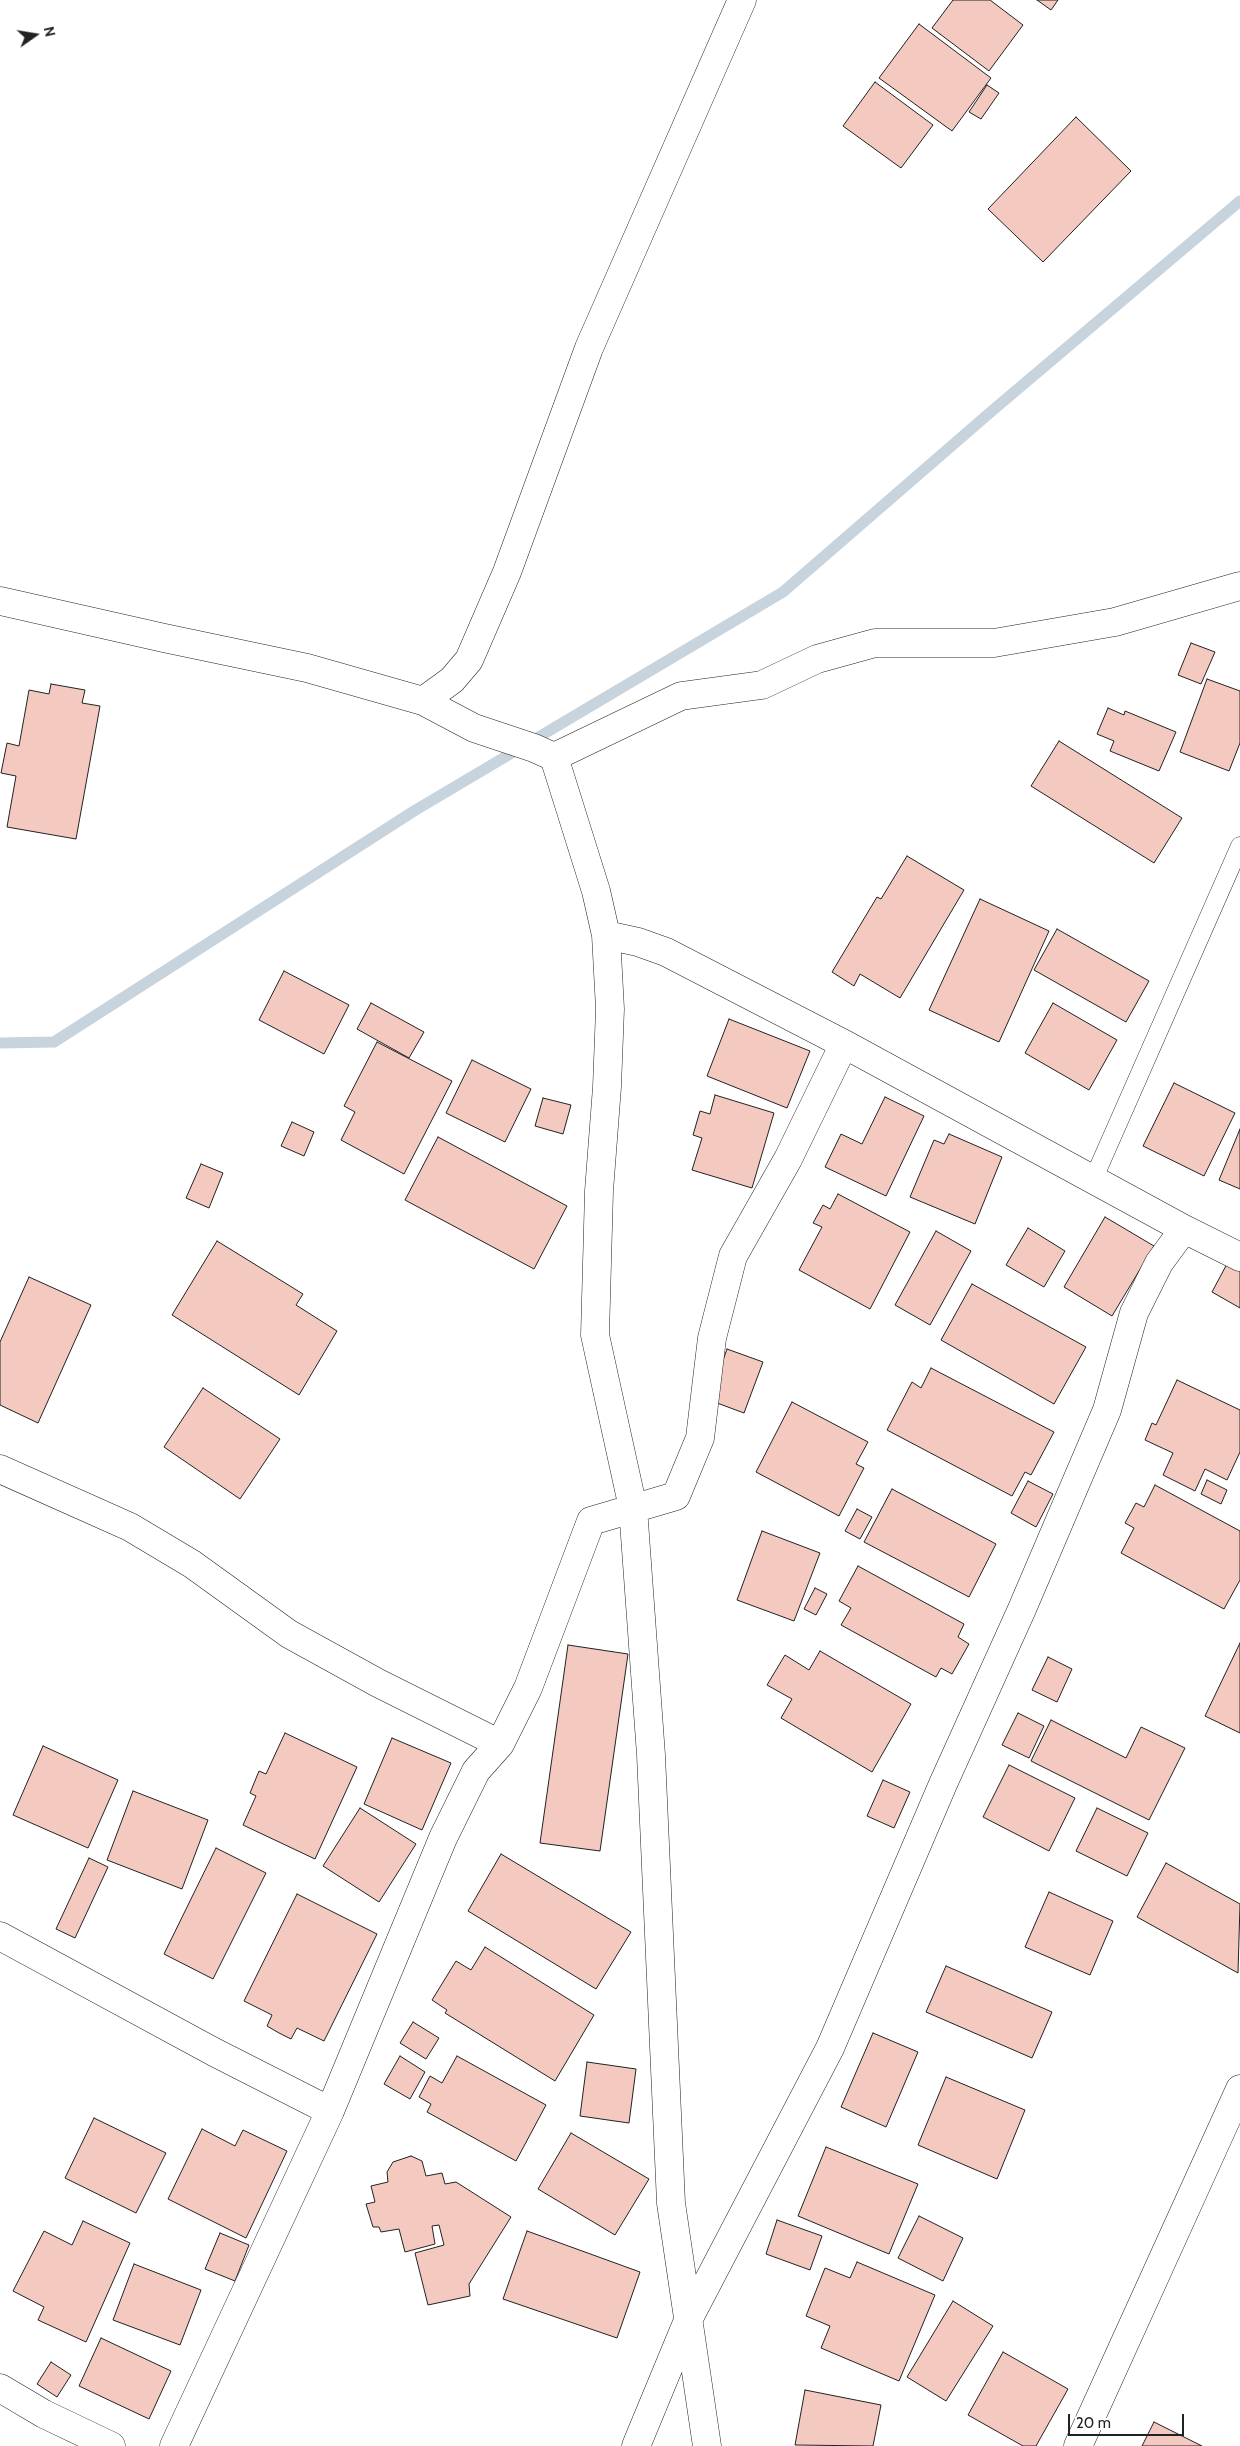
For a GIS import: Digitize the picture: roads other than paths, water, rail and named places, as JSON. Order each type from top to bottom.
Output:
[{"type":"street","points":[[424,701],[452,680],[468,660],[507,572],[589,348],[742,0]]},
{"type":"street","points":[[554,757],[681,696],[762,685],[816,659],[875,643],[994,643],[1115,622],[1240,586]]},
{"type":"street","points":[[0,601],[307,668],[424,701],[474,728],[534,748],[554,757],[596,891],[606,934],[610,1009],[608,1087],[599,1191],[595,1335],[633,1508],[651,1755],[671,2203],[707,2446]]},
{"type":"street","points":[[606,934],[638,942],[666,952],[844,1044],[1184,1229],[1240,1257]]},
{"type":"street","points":[[174,2446],[330,2111],[443,1838],[476,1771],[500,1744],[528,1688],[591,1521],[676,1496],[700,1438],[712,1338],[732,1256],[788,1159],[844,1044]]},
{"type":"street","points":[[636,2446],[689,2318],[830,2048],[1107,1410],[1134,1313],[1160,1264],[1184,1229]]},
{"type":"street","points":[[0,1469],[130,1527],[192,1564],[289,1634],[378,1683],[500,1744]]},
{"type":"street","points":[[0,1936],[214,2052],[330,2111]]},
{"type":"street","points":[[1078,2446],[1240,2089]]},
{"type":"street","points":[[0,2388],[44,2414],[111,2446]]},
{"type":"lane","points":[[1093,1180],[1240,846]]},
{"type":"waterway","points":[[0,1043],[54,1042],[414,811],[783,592],[993,410],[1240,201]]}]
